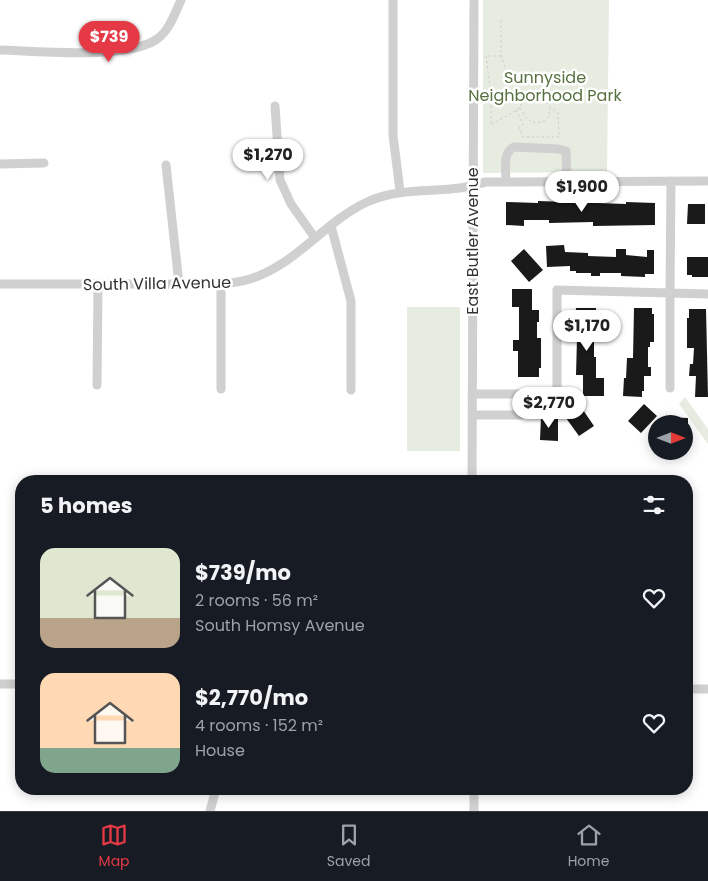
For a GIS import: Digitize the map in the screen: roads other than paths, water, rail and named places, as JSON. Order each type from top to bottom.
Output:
[{"type":"street","points":[[0,50],[98,52],[137,48],[158,39],[170,23],[181,0]]},
{"type":"street","points":[[393,0],[393,134],[400,191]]},
{"type":"street","name":"East Butler Avenue","points":[[472,475],[474,0]]},
{"type":"street","points":[[274,106],[280,180],[291,204],[315,238]]},
{"type":"street","points":[[506,182],[506,156],[509,149],[514,147],[566,151],[567,181]]},
{"type":"street","points":[[0,164],[44,163]]},
{"type":"street","points":[[166,165],[179,284]]},
{"type":"street","points":[[670,388],[671,181]]},
{"type":"street","name":"South Villa Avenue","points":[[0,284],[179,284],[221,283],[249,279],[277,268],[331,226],[362,205],[400,191],[460,188],[486,182],[708,181]]},
{"type":"street","points":[[331,226],[351,301],[351,390]]},
{"type":"street","points":[[221,283],[222,389]]},
{"type":"street","points":[[97,385],[98,284]]},
{"type":"street","points":[[472,394],[557,394],[557,290],[708,294]]},
{"type":"street","points":[[472,415],[521,415]]},
{"type":"street","points":[[0,684],[15,684]]},
{"type":"street","points":[[693,689],[708,689]]},
{"type":"street","points":[[210,811],[214,795]]},
{"type":"street","points":[[474,795],[474,811]]},
{"type":"park label","name":"Sunnyside Neighborhood Park","points":[[545,86]]}]
